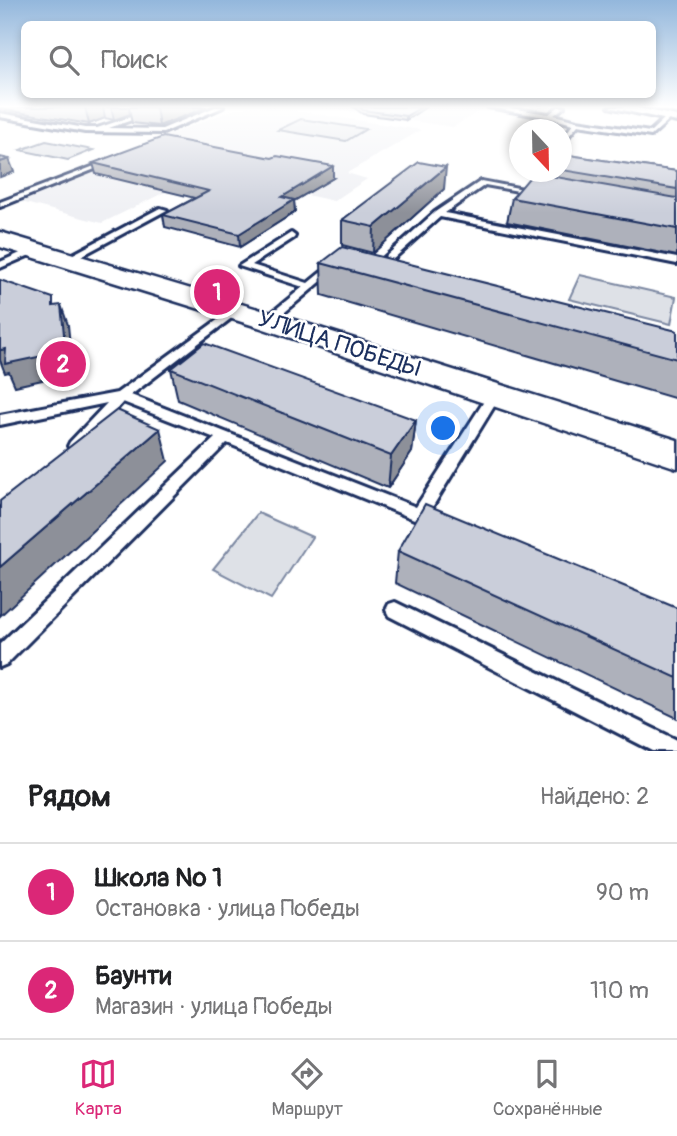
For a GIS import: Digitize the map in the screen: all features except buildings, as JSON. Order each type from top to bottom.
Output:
[{"type":"street","name":"УЛИЦА ПОБЕДЫ","points":[[0,239],[268,321],[677,454]]},
{"type":"lane","points":[[0,205],[112,161]]},
{"type":"lane","points":[[388,274],[370,270],[438,214],[484,183],[552,195]]},
{"type":"lane","points":[[67,260],[163,210]]},
{"type":"lane","points":[[438,214],[677,261]]},
{"type":"lane","points":[[291,236],[244,266],[309,286]]},
{"type":"lane","points":[[0,265],[34,250]]},
{"type":"lane","points":[[268,321],[332,267],[343,268]]},
{"type":"lane","points":[[68,452],[121,396],[234,311]]},
{"type":"lane","points":[[0,420],[121,396],[419,515],[495,395]]},
{"type":"lane","points":[[0,657],[225,437]]},
{"type":"lane","points":[[395,610],[676,751]]},
{"type":"shaded area","points":[[51,142],[93,150],[68,160],[20,150]]},
{"type":"shaded area","points":[[150,142],[400,142],[347,173],[367,179],[334,201],[248,182],[235,172],[186,196],[165,192],[102,223],[6,198]]},
{"type":"shaded area","points":[[580,275],[676,297],[671,324],[569,299]]},
{"type":"shaded area","points":[[258,513],[312,537],[271,599],[213,569]]},
{"type":"place","name":"Школа № 1","points":[[217,292]]},
{"type":"place","name":"Баунти","points":[[63,364]]}]
